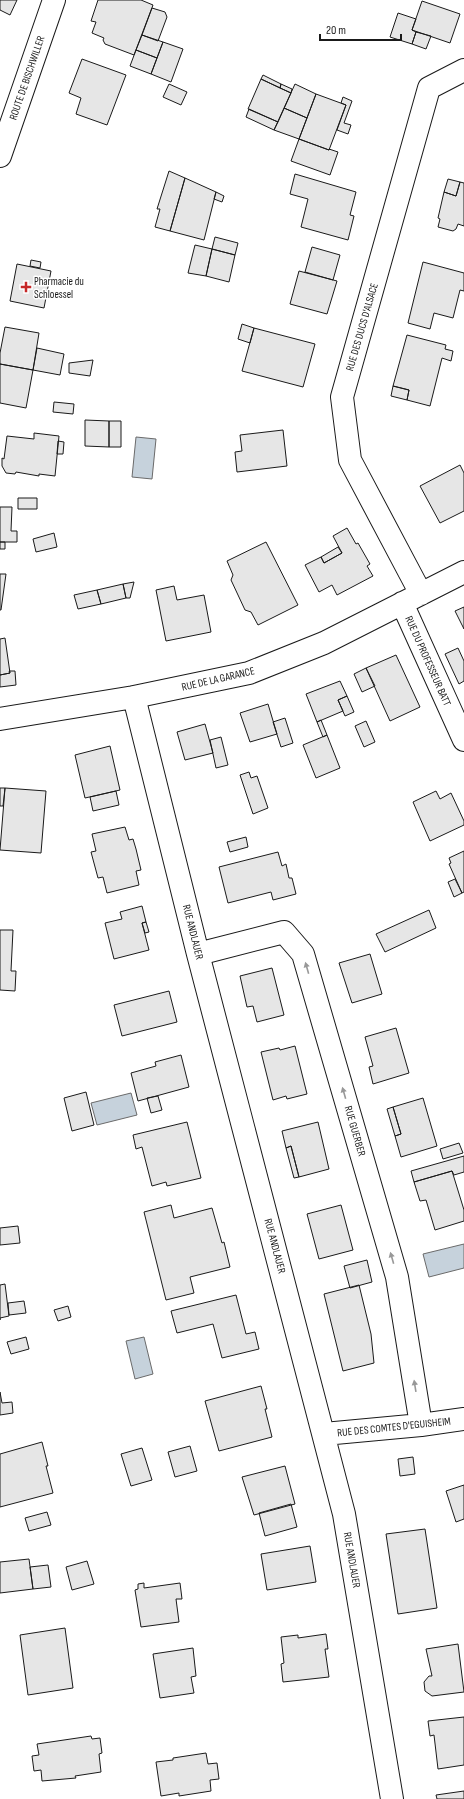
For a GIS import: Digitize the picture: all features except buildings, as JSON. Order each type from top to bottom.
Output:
[{"type":"street","name":"ROUTE DE BISCHWILLER","points":[[0,156],[54,0]]},
{"type":"street","name":"RUE DES DUCS D'ALSACE","points":[[412,599],[350,460],[342,397],[429,88],[464,70]]},
{"type":"street","name":"RUE DE LA GARANCE","points":[[0,719],[134,697],[249,673],[324,643],[464,572]]},
{"type":"street","name":"RUE DU PROFESSEUR BATT","points":[[412,599],[464,740]]},
{"type":"street","name":"RUE ANDLAUER","points":[[134,697],[198,954],[344,1514],[392,1799]]},
{"type":"street","name":"RUE GUERBER","points":[[198,954],[284,932],[303,954],[397,1277],[421,1425]]},
{"type":"street","name":"RUE DES COMTES D'EGUISHEIM","points":[[324,1434],[421,1425],[464,1419]]},
{"type":"shaded area","points":[[136,437],[156,439],[152,479],[132,477]]},
{"type":"shaded area","points":[[131,1093],[137,1115],[97,1125],[91,1103]]},
{"type":"shaded area","points":[[464,1244],[464,1268],[429,1277],[423,1254]]},
{"type":"shaded area","points":[[144,1337],[153,1374],[135,1379],[126,1341]]},
{"type":"place","name":"Pharmacie du Schloessel","points":[[26,287]]}]
